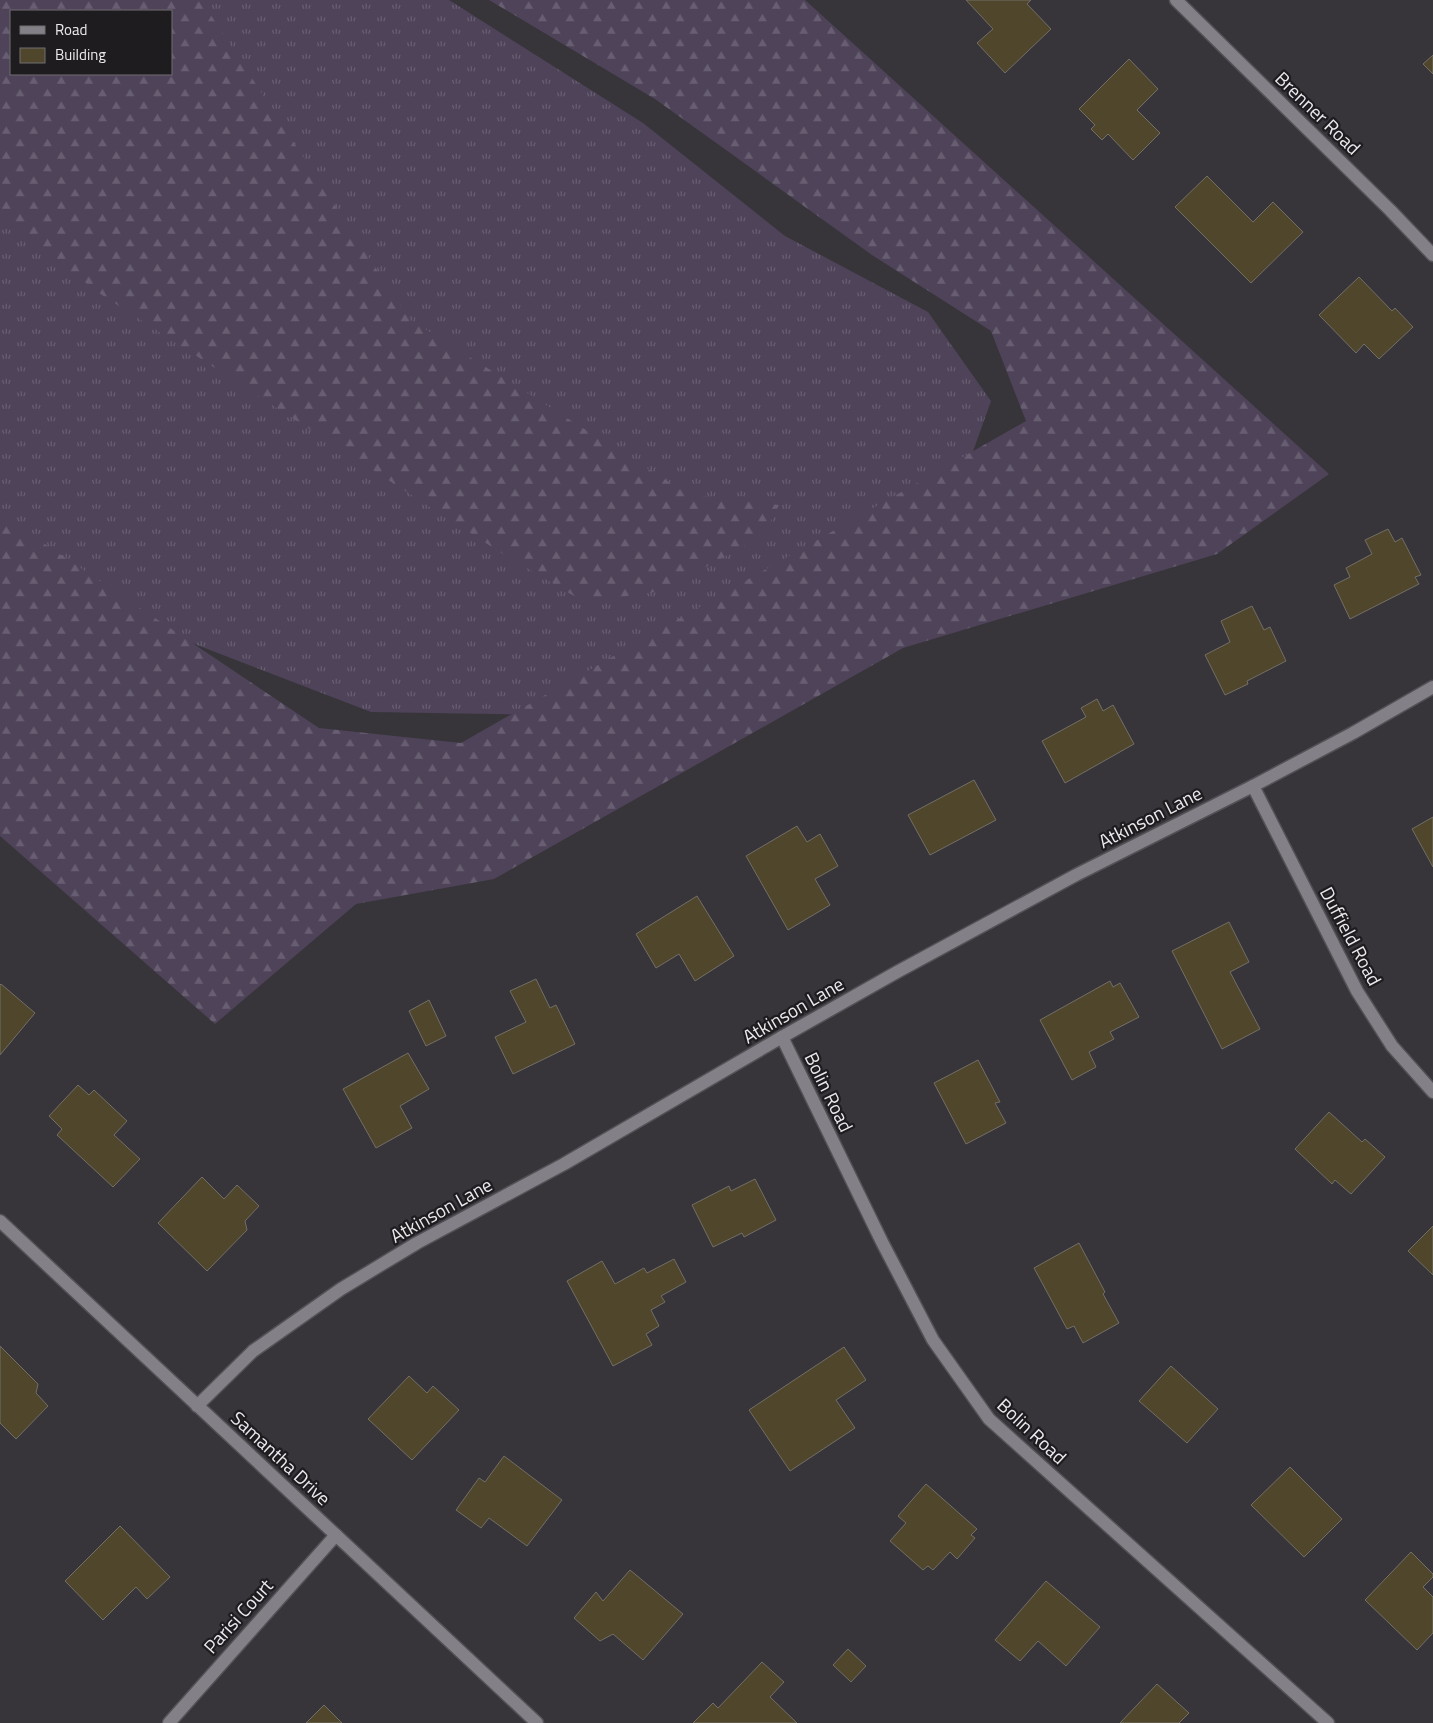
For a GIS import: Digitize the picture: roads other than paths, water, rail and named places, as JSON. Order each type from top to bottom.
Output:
[{"type":"street","name":"Brenner Road","points":[[1176,0],[1390,210],[1433,256]]},
{"type":"street","name":"Atkinson Lane","points":[[197,1406],[253,1351],[342,1289],[417,1243],[564,1164],[897,972],[1076,875],[1253,786],[1353,733],[1433,687]]},
{"type":"street","name":"Duffield Road","points":[[1253,786],[1357,991],[1392,1046],[1433,1092]]},
{"type":"street","name":"Bolin Road","points":[[782,1037],[882,1242],[933,1340],[989,1419],[1328,1723]]},
{"type":"street","name":"Samantha Drive","points":[[0,1221],[537,1723]]},
{"type":"street","name":"Parisi Court","points":[[168,1723],[336,1535]]}]
